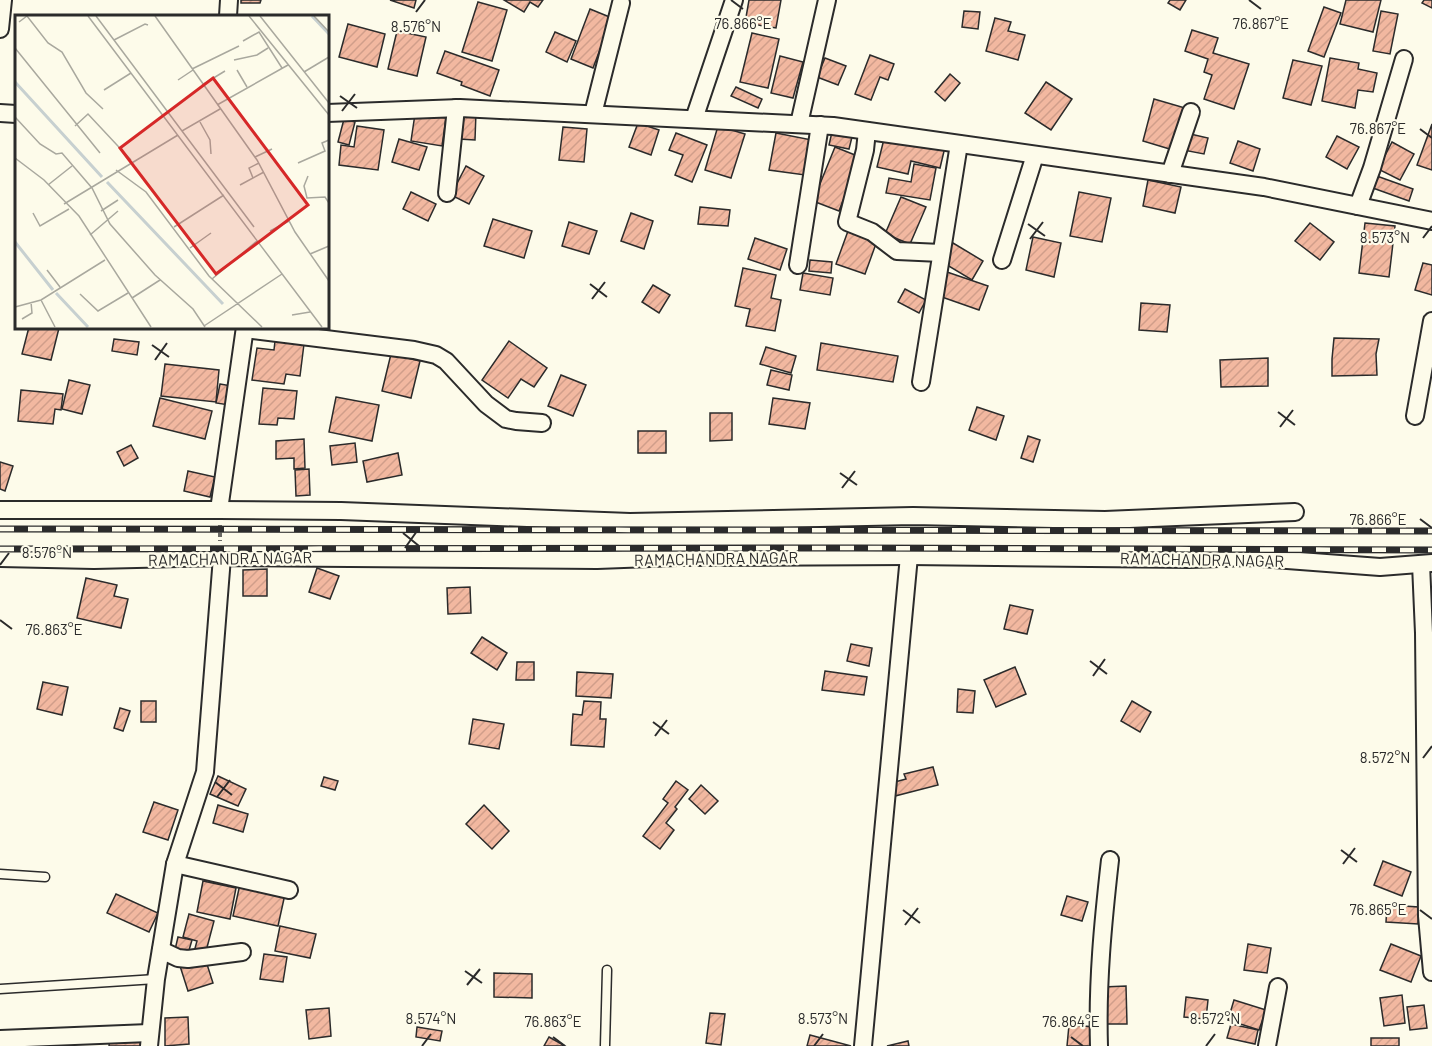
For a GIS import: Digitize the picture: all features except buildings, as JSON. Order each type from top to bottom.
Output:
[{"type":"street","points":[[0,29],[3,0]]},
{"type":"street","points":[[228,15],[229,0]]},
{"type":"street","points":[[694,119],[734,0]]},
{"type":"street","points":[[799,124],[828,0]]},
{"type":"street","points":[[593,114],[621,3]]},
{"type":"street","points":[[1358,206],[1372,168],[1404,59]]},
{"type":"street","points":[[447,193],[456,108]]},
{"type":"street","points":[[328,113],[456,108],[820,125],[1264,187],[1432,221]]},
{"type":"street","points":[[1170,174],[1191,112]]},
{"type":"street","points":[[0,113],[15,114]]},
{"type":"street","points":[[798,265],[820,125]]},
{"type":"street","points":[[867,131],[866,150],[847,222],[872,232],[897,250],[941,253]]},
{"type":"street","points":[[921,382],[959,144]]},
{"type":"street","points":[[1002,260],[1035,154]]},
{"type":"street","points":[[1416,416],[1432,321]]},
{"type":"street","points":[[219,510],[245,328],[414,350],[436,355],[446,362],[486,404],[506,419],[542,423]]},
{"type":"street","points":[[0,510],[340,511],[630,522],[913,516],[1105,520],[1295,512]]},
{"type":"street","points":[[863,1046],[909,556]]},
{"type":"street","name":"RAMACHANDRA NAGAR","points":[[0,558],[597,560],[677,557],[909,556],[1145,559],[1248,557],[1380,567],[1426,564]]},
{"type":"street","points":[[0,1039],[149,1040],[156,979],[175,864],[205,772],[222,557]]},
{"type":"street","points":[[1426,564],[1427,916],[1432,972]]},
{"type":"street","points":[[1099,1046],[1098,1005],[1101,949],[1110,860]]},
{"type":"street","points":[[175,864],[289,890]]},
{"type":"street","points":[[161,950],[178,958],[188,959],[242,952]]},
{"type":"street","points":[[1267,1046],[1278,987]]},
{"type":"lane","points":[[0,874],[45,877]]},
{"type":"lane","points":[[605,1046],[607,970]]},
{"type":"lane","points":[[0,989],[156,979]]},
{"type":"path","points":[[219,510],[222,557]]},
{"type":"railway","points":[[0,529],[1432,531]]},
{"type":"railway","points":[[0,549],[1432,550]]}]
